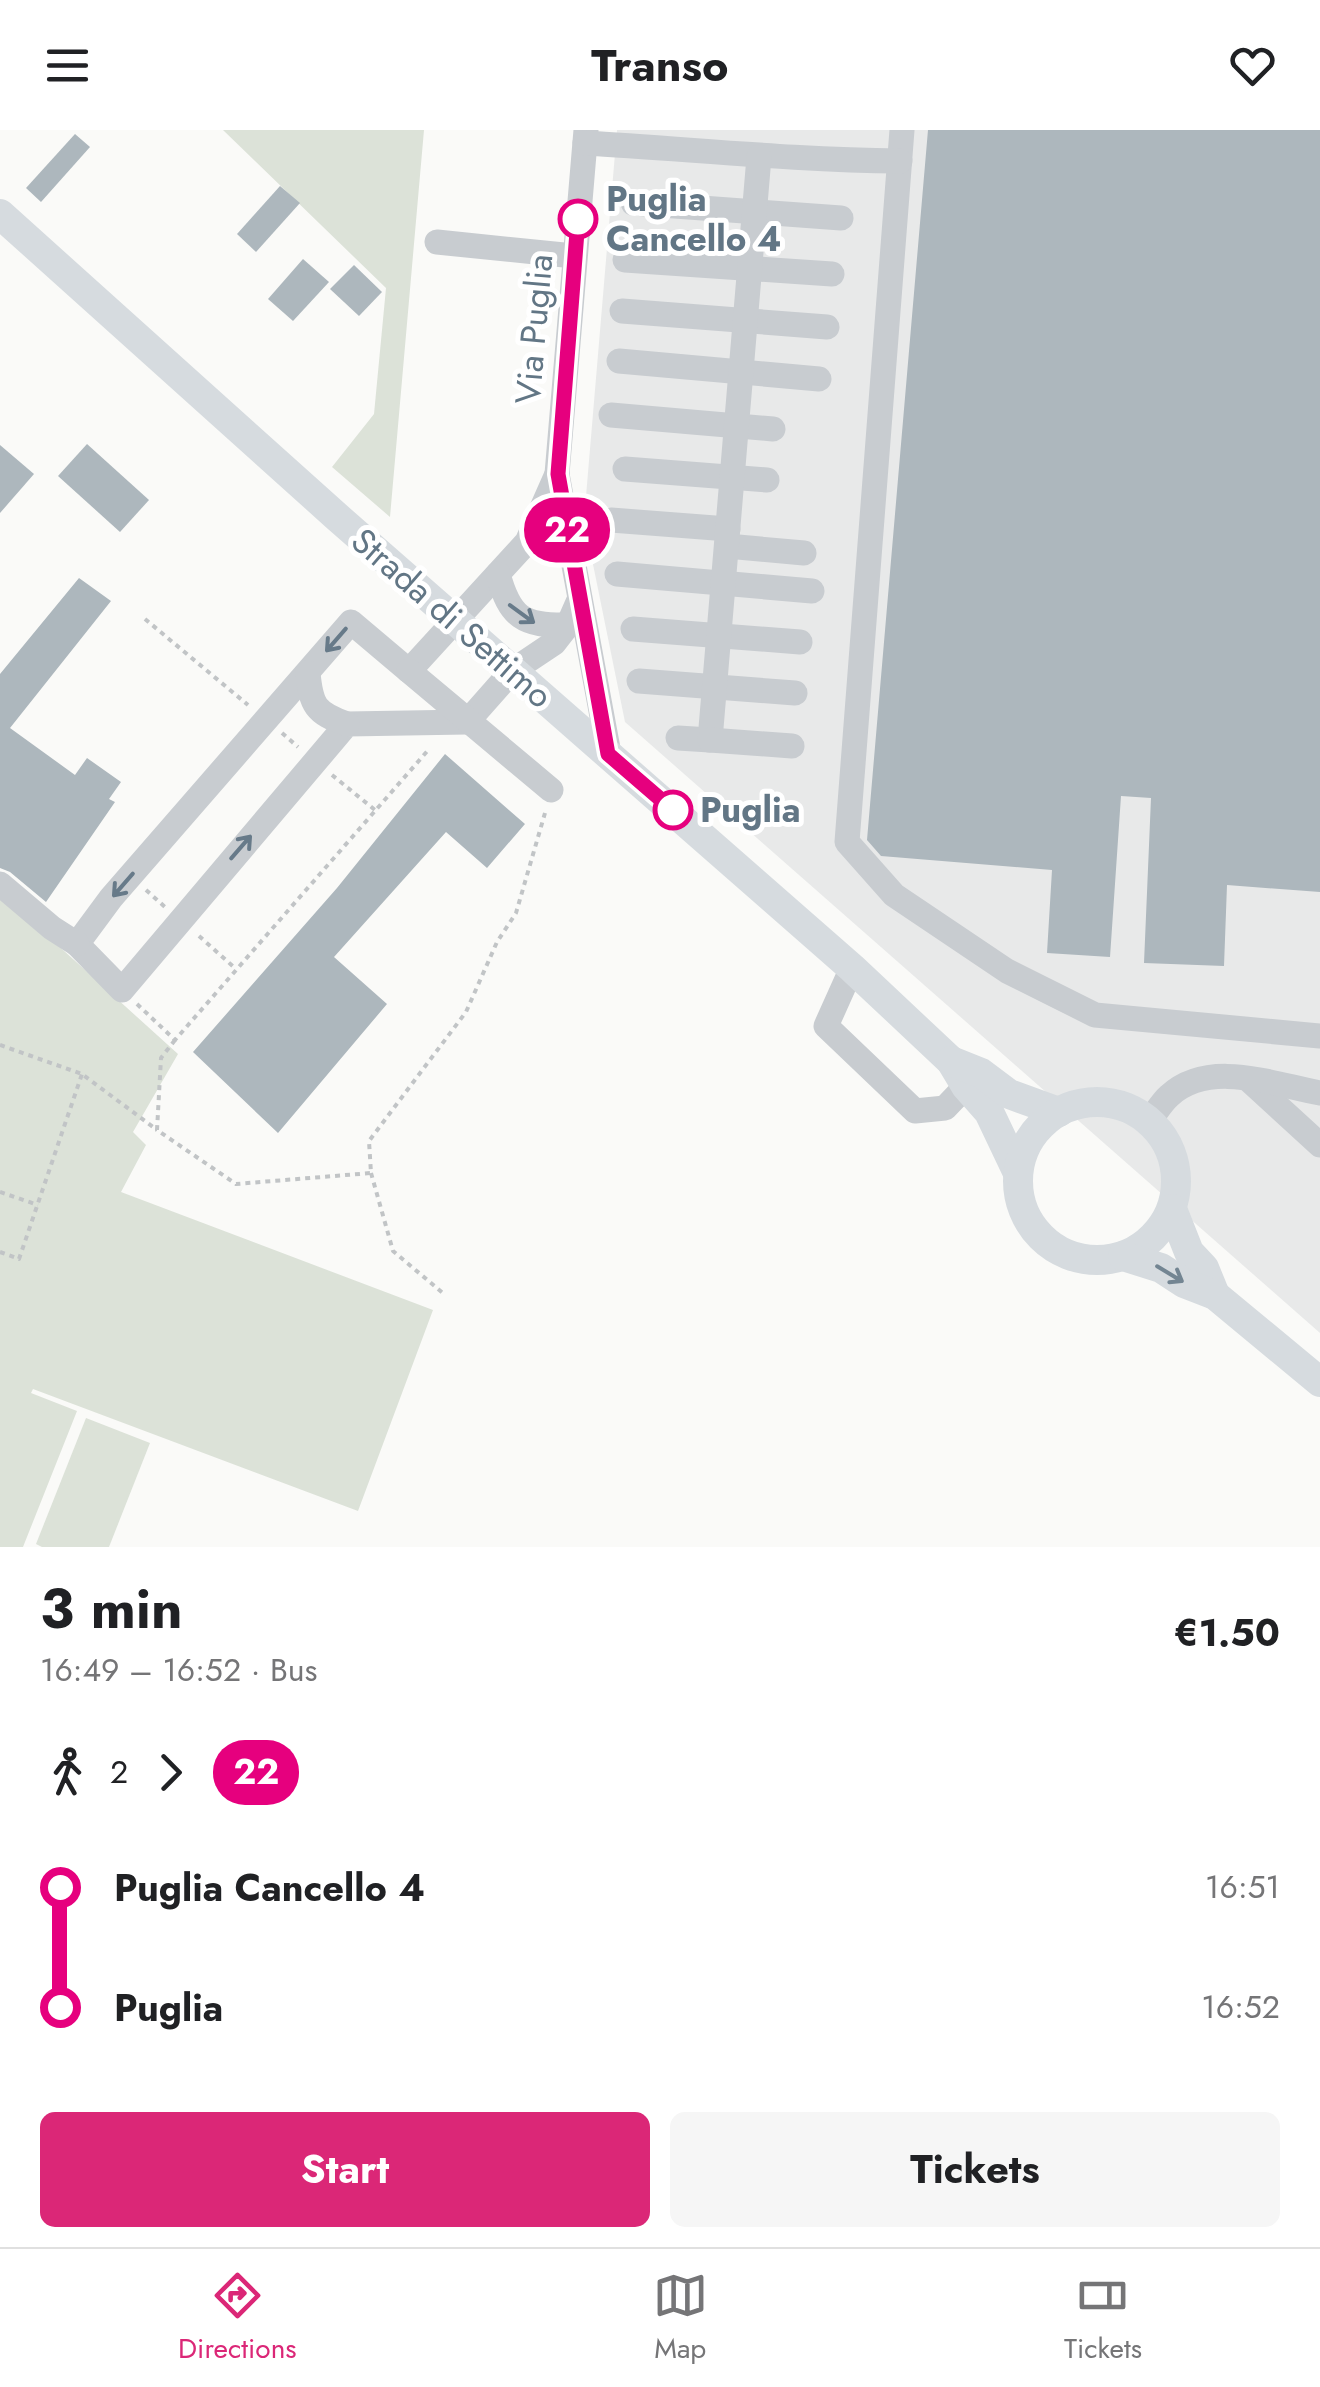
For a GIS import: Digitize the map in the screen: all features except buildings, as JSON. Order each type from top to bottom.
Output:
[{"type":"main road","name":"Strada di Settimo","points":[[0,214],[455,621],[852,968],[958,1073],[989,1112],[1018,1172]]},
{"type":"main road","name":"Strada di Settimo","points":[[958,1073],[980,1073],[1009,1094],[1059,1112]]},
{"type":"main road","points":[[1104,1102],[1128,1108],[1150,1121],[1166,1141],[1175,1165],[1176,1190],[1172,1210],[1154,1236],[1123,1256],[1107,1260],[1080,1259],[1055,1248],[1035,1230],[1017,1190],[1018,1172],[1032,1138],[1059,1112],[1079,1104],[1104,1102]]},
{"type":"main road","points":[[1172,1210],[1189,1252],[1204,1268],[1215,1295]]},
{"type":"main road","points":[[1123,1256],[1161,1268],[1184,1283],[1215,1295],[1320,1382]]},
{"type":"street","points":[[902,130],[847,842],[894,895],[1006,971],[1095,1015],[1320,1036]]},
{"type":"street","points":[[585,136],[711,140],[759,157],[900,162]]},
{"type":"street","name":"Via Puglia","points":[[585,136],[558,474],[608,754]]},
{"type":"street","points":[[710,740],[759,157]]},
{"type":"street","points":[[633,204],[841,218]]},
{"type":"street","points":[[437,242],[574,256]]},
{"type":"street","points":[[625,260],[832,274]]},
{"type":"street","points":[[622,311],[827,327]]},
{"type":"street","points":[[619,362],[819,379]]},
{"type":"street","points":[[611,415],[773,429]]},
{"type":"street","points":[[625,468],[767,480]]},
{"type":"street","name":"Via Puglia","points":[[409,671],[527,542],[558,474]]},
{"type":"street","points":[[611,520],[804,553]]},
{"type":"street","points":[[498,574],[505,599],[522,618],[543,626],[568,625]]},
{"type":"street","points":[[617,574],[812,591]]},
{"type":"street","points":[[308,673],[311,698],[322,713],[346,724],[467,722],[512,670],[554,643],[580,600]]},
{"type":"street","points":[[77,944],[111,898],[351,622],[551,790]]},
{"type":"street","points":[[633,629],[800,642]]},
{"type":"street","points":[[639,681],[796,693]]},
{"type":"street","points":[[0,884],[77,944],[122,990],[346,724]]},
{"type":"street","points":[[678,738],[792,746]]},
{"type":"street","points":[[852,968],[826,1026],[915,1111],[945,1108],[958,1073]]},
{"type":"street","points":[[1150,1121],[1169,1096],[1212,1075],[1320,1093]]},
{"type":"street","points":[[1249,1080],[1320,1145]]},
{"type":"path","points":[[157,1130],[161,1058],[428,749],[467,722]]},
{"type":"path","points":[[444,1294],[393,1251],[372,1173],[369,1141],[466,1012],[497,942],[516,913],[551,790]]},
{"type":"path","points":[[122,990],[175,1040]]},
{"type":"path","points":[[0,1044],[82,1074],[236,1184],[372,1173]]},
{"type":"path","points":[[0,1252],[19,1259],[82,1074]]},
{"type":"path","points":[[0,1192],[38,1206]]},
{"type":"shaded area","points":[[223,130],[424,130],[390,517],[332,467],[374,414],[386,288]]},
{"type":"shaded area","points":[[617,130],[1320,130],[1320,1333],[625,722],[584,520]]},
{"type":"shaded area","points":[[0,893],[178,1054],[133,1132],[146,1145],[121,1192],[433,1310],[358,1511],[33,1389],[31,1393],[77,1411],[23,1547],[0,1547]]},
{"type":"shaded area","points":[[86,1418],[150,1443],[109,1547],[42,1547],[36,1544]]},
{"type":"bus line","name":"22","points":[[578,219],[558,474],[608,754],[673,810]]},
{"type":"place","name":"Puglia Cancello 4","points":[[578,219]]},
{"type":"place","name":"Puglia","points":[[673,810]]}]
